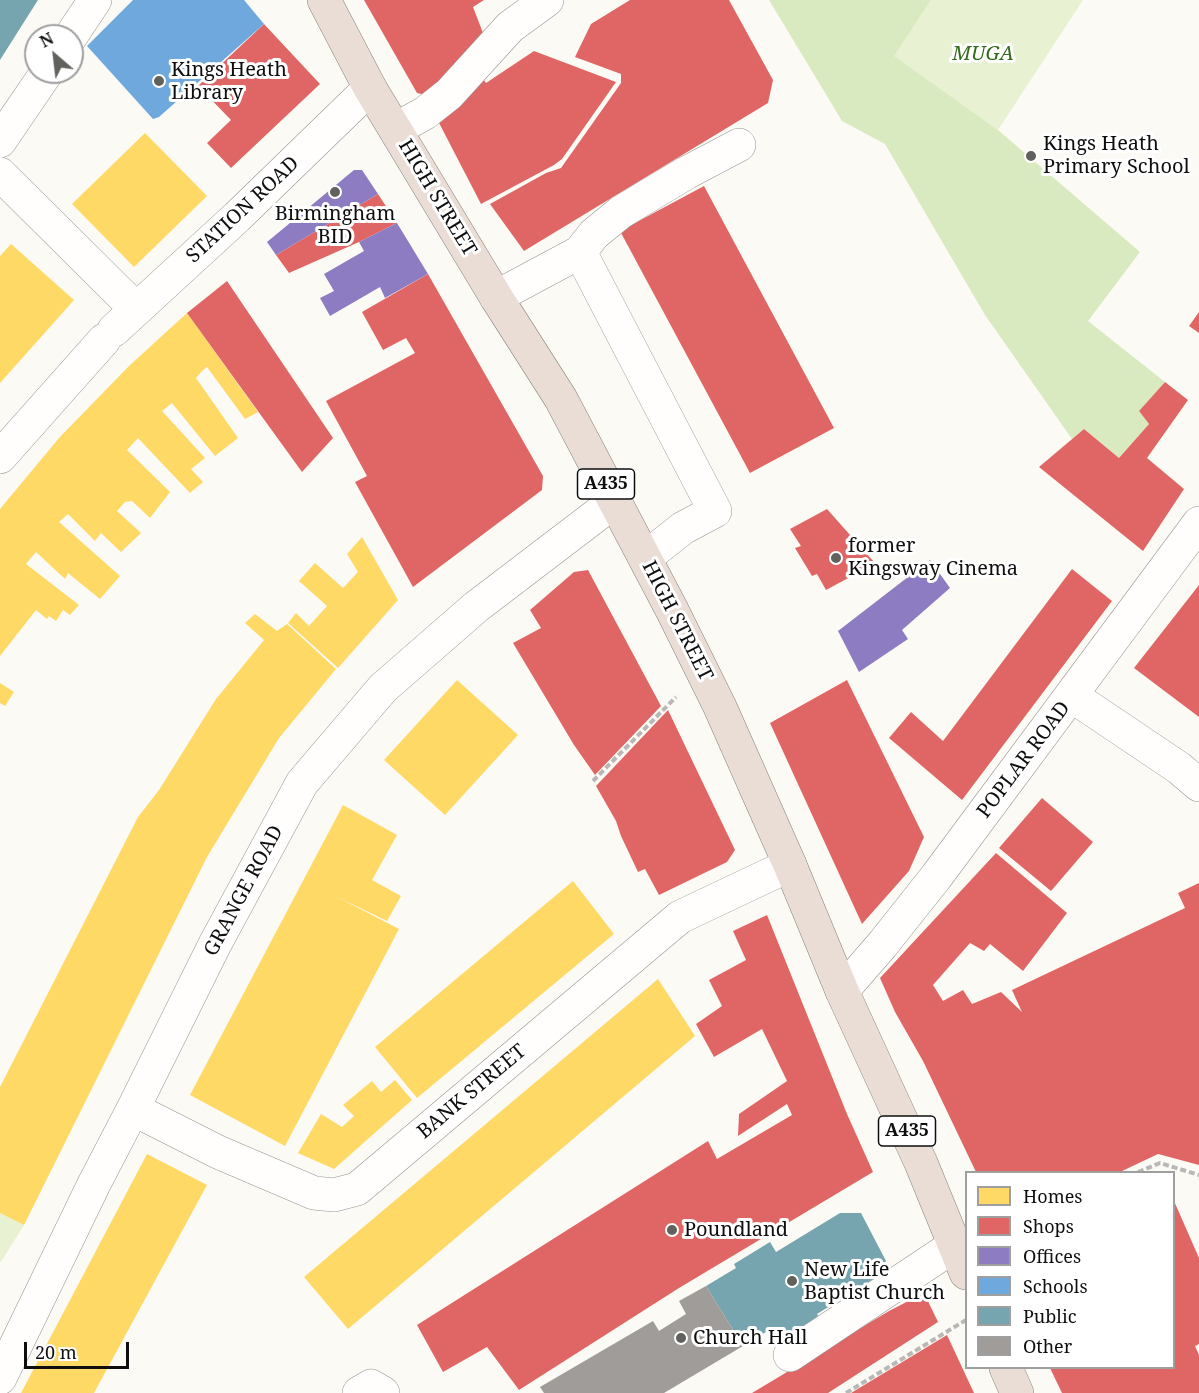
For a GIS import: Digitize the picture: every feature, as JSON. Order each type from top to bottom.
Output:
[{"type":"highway","name":"HIGH STREET","points":[[324,0],[370,88],[496,297],[561,399],[702,670],[790,865],[842,991],[902,1119],[961,1259]]},
{"type":"highway","points":[[1006,1369],[1017,1393]]},
{"type":"street","points":[[79,24],[95,0]]},
{"type":"street","points":[[396,129],[425,113],[449,94],[510,27],[547,0]]},
{"type":"street","points":[[0,141],[39,84]]},
{"type":"street","name":"STATION ROAD","points":[[0,457],[118,326],[237,217],[370,88]]},
{"type":"street","points":[[496,297],[579,253],[594,234],[621,212],[686,173],[739,145]]},
{"type":"street","points":[[0,174],[118,326]]},
{"type":"street","points":[[579,253],[715,511],[683,528],[645,558]]},
{"type":"street","name":"GRANGE ROAD","points":[[0,1378],[94,1184],[215,944],[302,783],[383,688],[476,607],[615,501]]},
{"type":"street","name":"POPLAR ROAD","points":[[842,991],[929,886],[1199,523]]},
{"type":"street","points":[[1072,696],[1179,768],[1199,785]]},
{"type":"street","name":"BANK STREET","points":[[133,1109],[218,1152],[314,1192],[334,1195],[357,1189],[680,917],[790,865]]},
{"type":"street","points":[[790,1355],[961,1259]]},
{"type":"street","points":[[359,1393],[371,1386],[383,1393]]},
{"type":"path","points":[[593,781],[702,670]]},
{"type":"path","points":[[1142,1171],[1160,1162],[1199,1176]]},
{"type":"path","points":[[846,1393],[965,1321]]},
{"type":"green space","points":[[769,0],[931,0],[894,56],[998,130],[1140,252],[1088,321],[1165,382],[1139,411],[1149,424],[1119,458],[1084,429],[1072,439],[985,315],[885,144],[842,121]]},
{"type":"green space","name":"MUGA","points":[[931,0],[1083,0],[998,130],[893,56]]},
{"type":"green space","points":[[0,1213],[24,1225],[1,1262],[0,1261]]},
{"type":"building: Homes","points":[[145,133],[207,196],[134,267],[72,204]]},
{"type":"building: Homes","points":[[11,244],[74,300],[0,383],[0,256]]},
{"type":"building: Homes","points":[[187,313],[258,412],[245,419],[207,367],[202,371],[196,378],[238,438],[215,456],[172,403],[162,411],[205,458],[191,469],[203,482],[190,493],[138,438],[127,450],[170,492],[150,518],[132,501],[125,502],[117,511],[141,533],[121,552],[101,533],[95,541],[68,514],[59,522],[120,576],[100,599],[68,573],[65,579],[36,552],[26,564],[79,605],[70,615],[63,610],[56,621],[49,616],[47,619],[36,610],[0,656],[0,509],[59,438],[129,366]]},
{"type":"building: Homes","points":[[362,537],[398,600],[338,668],[288,623],[296,613],[309,626],[327,606],[299,581],[315,563],[343,588],[358,572],[347,554]]},
{"type":"building: Homes","points":[[255,614],[277,631],[287,624],[336,669],[279,738],[207,857],[24,1225],[0,1213],[0,1087],[138,817],[159,790],[216,699],[264,640],[245,623]]},
{"type":"building: Homes","points":[[457,680],[518,735],[445,815],[384,760]]},
{"type":"building: Homes","points":[[0,683],[14,692],[5,706],[0,703]]},
{"type":"building: Homes","points":[[343,805],[397,835],[372,880],[401,896],[387,921],[335,896],[399,929],[285,1146],[190,1095]]},
{"type":"building: Homes","points":[[573,881],[614,934],[417,1098],[375,1047]]},
{"type":"building: Homes","points":[[658,979],[695,1036],[348,1329],[304,1277]]},
{"type":"building: Homes","points":[[395,1080],[412,1100],[334,1169],[298,1153],[321,1114],[342,1127],[354,1116],[343,1105],[372,1081],[381,1092]]},
{"type":"building: Homes","points":[[147,1154],[207,1185],[94,1393],[21,1393]]},
{"type":"building: Shops","points":[[364,0],[484,0],[473,7],[483,33],[430,96],[417,93]]},
{"type":"building: Shops","points":[[630,0],[729,0],[773,80],[768,103],[524,251],[490,204],[546,173],[561,168],[621,83],[621,74],[575,57],[591,24]]},
{"type":"building: Shops","points":[[264,24],[320,84],[231,168],[207,143],[231,120],[198,86]]},
{"type":"building: Shops","points":[[534,51],[616,82],[562,159],[481,204],[437,119],[478,72],[486,83]]},
{"type":"building: Shops","points":[[704,186],[834,428],[750,473],[620,231]]},
{"type":"building: Shops","points":[[378,194],[397,223],[289,273],[276,255]]},
{"type":"building: Shops","points":[[428,274],[543,476],[542,490],[413,587],[355,482],[367,476],[326,401],[415,353],[406,338],[383,350],[362,312]]},
{"type":"building: Shops","points":[[227,281],[333,438],[302,472],[187,313]]},
{"type":"building: Shops","points":[[1199,312],[1199,333],[1189,326]]},
{"type":"building: Shops","points":[[1165,382],[1188,400],[1147,458],[1184,489],[1143,551],[1039,467],[1084,429],[1119,458],[1149,424],[1139,411]]},
{"type":"building: Shops","name":"former Kingsway Cinema","points":[[827,509],[882,571],[875,577],[867,568],[826,590],[817,574],[812,576],[795,548],[801,546],[790,529]]},
{"type":"building: Shops","points":[[1072,569],[1112,601],[962,800],[889,738],[911,712],[943,741]]},
{"type":"building: Shops","points":[[588,570],[661,706],[595,775],[574,745],[513,643],[541,628],[530,610],[574,572]]},
{"type":"building: Shops","points":[[1199,585],[1199,717],[1134,668]]},
{"type":"building: Shops","points":[[847,680],[924,837],[909,871],[862,924],[770,723]]},
{"type":"building: Shops","points":[[668,710],[735,850],[727,862],[659,895],[645,869],[638,872],[616,821],[596,786]]},
{"type":"building: Shops","points":[[1042,798],[1093,842],[1051,891],[999,848]]},
{"type":"building: Shops","points":[[996,853],[1067,913],[1023,971],[990,944],[984,951],[970,943],[933,985],[943,1001],[963,990],[972,1004],[1001,992],[1022,1012],[1012,990],[1185,908],[1178,893],[1199,883],[1199,1165],[1158,1154],[1122,1171],[976,1171],[880,978]]},
{"type":"building: Shops","name":"Poundland","points":[[767,915],[847,1114],[873,1172],[679,1288],[519,1390],[487,1347],[443,1372],[417,1325],[708,1141],[717,1159],[792,1115],[787,1104],[738,1136],[739,1114],[787,1081],[762,1029],[714,1057],[696,1024],[722,1006],[709,980],[746,960],[733,931]]},
{"type":"building: Shops","points":[[1175,1203],[1199,1258],[1199,1344],[1195,1346],[1199,1355],[1199,1393],[1062,1393],[1050,1369],[1175,1369]]},
{"type":"building: Shops","points":[[924,1293],[938,1322],[828,1393],[752,1393],[889,1311]]},
{"type":"building: Shops","points":[[947,1335],[974,1393],[851,1393]]},
{"type":"building: Offices","points":[[354,170],[362,170],[378,194],[276,255],[267,242]]},
{"type":"building: Offices","points":[[397,223],[428,274],[385,298],[380,287],[330,316],[320,298],[334,291],[324,274],[364,251],[359,242]]},
{"type":"building: Offices","points":[[930,560],[950,588],[902,630],[908,639],[859,672],[838,631]]},
{"type":"building: Schools","name":"Kings Heath Library","points":[[133,0],[244,0],[264,24],[159,117],[153,119],[87,46]]},
{"type":"building: Public","points":[[0,0],[38,0],[0,60]]},
{"type":"building: Public","name":"New Life Baptist Church","points":[[840,1213],[861,1213],[886,1261],[878,1276],[817,1314],[823,1324],[785,1347],[774,1327],[743,1346],[706,1286],[736,1268],[734,1264],[770,1242],[776,1252]]},
{"type":"building: Other","name":"Church Hall","points":[[706,1286],[743,1346],[664,1393],[544,1393],[540,1387],[653,1321],[659,1331],[686,1314],[679,1301]]},
{"type":"place","name":"Kings Heath Library","points":[[159,81]]},
{"type":"place","name":"Kings Heath Primary School","points":[[1031,156]]},
{"type":"place","name":"Birmingham BID","points":[[335,192]]},
{"type":"place","name":"former Kingsway Cinema","points":[[836,558]]},
{"type":"place","name":"Poundland","points":[[672,1230]]},
{"type":"place","name":"New Life Baptist Church","points":[[792,1281]]},
{"type":"place","name":"Church Hall","points":[[681,1338]]}]
